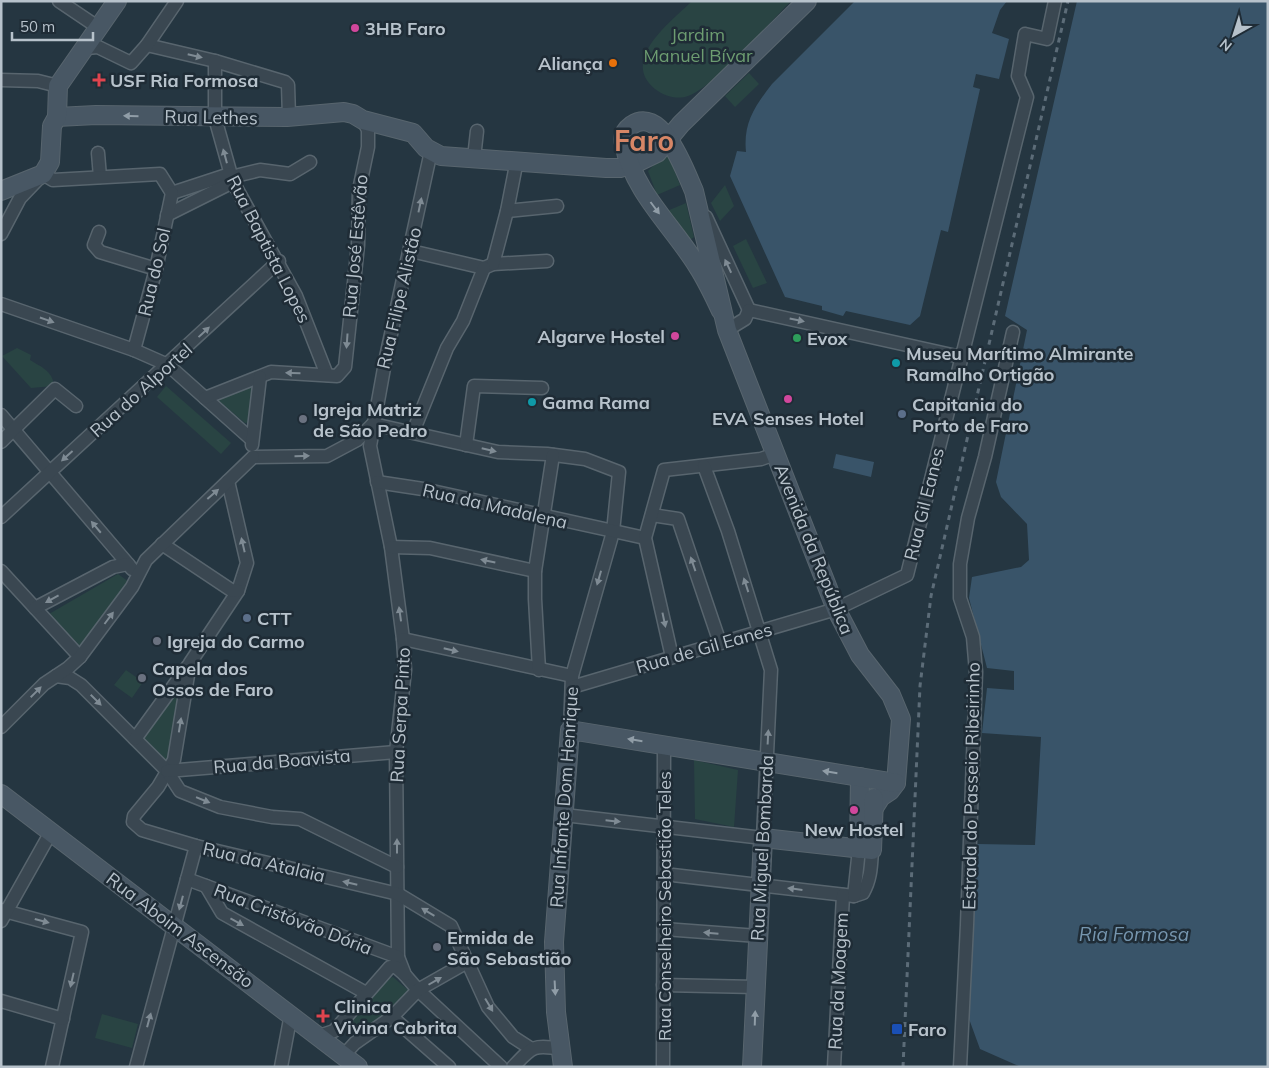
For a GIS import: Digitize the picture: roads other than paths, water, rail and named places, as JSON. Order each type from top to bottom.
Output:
[{"type":"street","points":[[59,1],[99,28]]},
{"type":"street","points":[[1,234],[24,192],[42,174],[50,162],[52,126],[57,117],[58,86],[117,1]]},
{"type":"street","points":[[86,48],[98,47],[131,63],[147,45],[177,1]]},
{"type":"street","name":"Rua Gil Eanes","points":[[836,610],[906,575],[1027,97],[1018,76],[1025,34],[1047,39],[1055,1]]},
{"type":"street","points":[[431,151],[441,156],[609,168],[632,165],[657,153],[664,135],[681,124],[806,2]]},
{"type":"street","points":[[147,45],[215,61],[285,82],[288,85],[290,117]]},
{"type":"street","name":"Rua Baptista Lopes","points":[[215,61],[215,118],[231,178],[279,261],[296,296],[327,375]]},
{"type":"street","points":[[1,80],[38,81],[58,86]]},
{"type":"street","name":"Rua Lethes","points":[[57,117],[96,115],[215,118],[290,117],[344,112],[353,114],[362,120],[413,133],[431,151]]},
{"type":"street","name":"Rua José Estêvão","points":[[327,375],[336,376],[345,367],[358,245],[359,190],[368,147],[368,130],[362,120]]},
{"type":"street","points":[[609,168],[617,163],[625,133],[636,122],[652,122],[664,135]]},
{"type":"street","name":"Avenida da República","points":[[681,124],[685,170]]},
{"type":"street","points":[[474,158],[477,131]]},
{"type":"street","name":"Avenida da República","points":[[664,135],[674,147],[749,310]]},
{"type":"street","points":[[623,144],[632,165]]},
{"type":"street","name":"Rua Filipe Alistão","points":[[370,446],[373,424],[431,151]]},
{"type":"street","points":[[98,153],[100,177]]},
{"type":"street","points":[[413,432],[447,348],[463,321],[489,266],[507,211],[517,160]]},
{"type":"street","points":[[42,174],[53,180],[160,174],[172,193],[260,170],[290,174],[310,162]]},
{"type":"street","name":"Avenida da República","points":[[632,165],[638,183],[698,266],[721,311]]},
{"type":"street","points":[[1,191],[42,174]]},
{"type":"street","points":[[166,215],[231,178]]},
{"type":"street","points":[[1,191],[12,197],[16,205]]},
{"type":"street","name":"Avenida da República","points":[[694,191],[727,330],[836,610],[860,655],[891,696],[899,712],[902,728],[896,783]]},
{"type":"street","name":"Rua do Sol","points":[[134,350],[156,269],[172,193]]},
{"type":"street","points":[[507,211],[557,206]]},
{"type":"street","points":[[99,232],[94,245],[100,252],[156,269]]},
{"type":"street","points":[[411,251],[489,266],[547,261]]},
{"type":"street","name":"Rua do Alportel","points":[[1,517],[279,261]]},
{"type":"street","points":[[1,304],[134,350],[168,365],[252,439]]},
{"type":"street","points":[[727,330],[745,319],[749,310],[961,357]]},
{"type":"street","name":"Estrada do Passeio Ribeirinho","points":[[960,1067],[976,672],[973,637],[960,598],[960,564],[968,518],[985,457],[1013,332]]},
{"type":"street","points":[[205,398],[260,378],[271,372],[327,375]]},
{"type":"street","points":[[253,457],[252,439],[260,378]]},
{"type":"street","points":[[466,445],[474,386],[542,388]]},
{"type":"street","points":[[1,442],[55,389],[76,406]]},
{"type":"street","points":[[1,415],[128,564],[136,578]]},
{"type":"street","points":[[1,727],[44,684],[80,657],[136,578],[146,560],[253,457],[327,456],[356,440],[373,424],[498,452],[552,455],[535,571],[534,600],[539,670]]},
{"type":"street","name":"Rua Serpa Pinto","points":[[370,446],[391,547],[403,639],[405,670],[396,752],[398,894],[392,956],[384,972]]},
{"type":"street","points":[[672,658],[646,538],[664,470],[761,458],[776,454]]},
{"type":"street","name":"Rua Infante Dom Henrique","points":[[552,455],[586,459],[619,472],[613,532],[572,682],[554,952],[556,1012],[563,1067]]},
{"type":"street","name":"Rua Miguel Bombarda","points":[[704,466],[761,631],[771,670],[752,1067]]},
{"type":"street","points":[[135,739],[190,663],[238,591],[247,563],[228,481]]},
{"type":"street","name":"Rua da Madalena","points":[[377,482],[423,489],[646,538]]},
{"type":"street","points":[[652,515],[678,519],[720,643]]},
{"type":"street","points":[[162,544],[231,590],[238,591]]},
{"type":"street","points":[[391,547],[430,548],[535,571]]},
{"type":"street","points":[[34,608],[113,567],[128,564]]},
{"type":"street","points":[[1,571],[80,657]]},
{"type":"street","name":"Rua de Gil Eanes","points":[[572,682],[672,658],[836,610]]},
{"type":"street","points":[[403,639],[539,670],[572,682]]},
{"type":"street","points":[[80,657],[78,672],[81,685]]},
{"type":"street","points":[[167,771],[174,760],[190,663]]},
{"type":"street","points":[[56,676],[70,678],[81,685],[167,771],[180,791],[220,807],[272,817],[300,819],[397,867]]},
{"type":"street","points":[[570,730],[896,783],[890,791],[881,797],[874,808]]},
{"type":"street","name":"Rua Conselheiro Sebastião Teles","points":[[663,1067],[664,745]]},
{"type":"street","name":"Rua da Boavista","points":[[167,771],[396,752]]},
{"type":"street","name":"Rua da Atalaia","points":[[167,771],[134,816],[134,822],[142,830],[196,846],[398,894],[451,926],[469,961],[488,1007],[513,1037],[530,1048]]},
{"type":"street","points":[[860,777],[873,796],[874,808],[865,849]]},
{"type":"street","points":[[860,777],[865,849]]},
{"type":"street","name":"Rua Aboim Ascensão","points":[[1,794],[319,1036],[349,1049],[358,1067]]},
{"type":"street","points":[[564,815],[865,849]]},
{"type":"street","points":[[51,832],[3,914],[82,932],[52,1067]]},
{"type":"street","points":[[136,1067],[196,846]]},
{"type":"street","name":"Rua da Moagem","points":[[834,1067],[849,895],[865,849]]},
{"type":"street","points":[[664,874],[849,895]]},
{"type":"street","name":"Rua Cristóvão Dória","points":[[188,879],[392,956]]},
{"type":"street","points":[[206,886],[222,913],[366,993]]},
{"type":"street","points":[[664,929],[758,936]]},
{"type":"street","points":[[392,956],[418,990],[501,1067]]},
{"type":"street","points":[[337,1028],[349,1049],[392,1016],[418,990],[469,961]]},
{"type":"street","points":[[319,1036],[328,1035],[337,1028],[390,967],[396,967],[405,975]]},
{"type":"street","points":[[663,985],[756,987]]},
{"type":"street","points":[[1,1001],[63,1019]]},
{"type":"street","points":[[281,1067],[291,1014]]},
{"type":"street","points":[[392,1016],[449,1067]]},
{"type":"street","points":[[513,1067],[530,1048],[540,1045],[561,1048]]},
{"type":"water","points":[[855,1],[1007,1],[1000,10],[992,33],[1009,39],[999,79],[976,74],[973,87],[980,89],[948,232],[941,230],[920,316],[910,325],[846,311],[843,316],[822,310],[822,306],[785,297],[730,176],[737,151],[746,152],[748,124],[766,92]]},
{"type":"water","name":"Ria Formosa","points":[[1077,1],[1268,1],[1268,1067],[1021,1067],[980,1049],[968,1016],[977,844],[1035,845],[1041,737],[982,733],[987,688],[1014,690],[1014,671],[987,668],[969,598],[972,577],[1021,567],[1029,560],[1027,524],[1001,497],[996,482],[1027,330],[1005,316]]},
{"type":"water","points":[[836,454],[874,462],[871,477],[833,468]]},
{"type":"railway","points":[[903,1067],[920,686],[931,596],[1068,1]]},
{"type":"place","name":"3HB Faro","points":[[355,28]]},
{"type":"place","name":"Aliança","points":[[613,63]]},
{"type":"place","name":"USF Ria Formosa","points":[[99,80]]},
{"type":"place","name":"Algarve Hostel","points":[[675,336]]},
{"type":"place","name":"Evox","points":[[797,338]]},
{"type":"place","name":"Museu Marítimo Almirante Ramalho Ortigão","points":[[896,363]]},
{"type":"place","name":"EVA Senses Hotel","points":[[788,399]]},
{"type":"place","name":"Gama Rama","points":[[532,402]]},
{"type":"place","name":"Capitania do Porto de Faro","points":[[902,414]]},
{"type":"place","name":"Igreja Matriz de São Pedro","points":[[303,419]]},
{"type":"place","name":"CTT","points":[[247,618]]},
{"type":"place","name":"Igreja do Carmo","points":[[157,641]]},
{"type":"place","name":"Capela dos Ossos de Faro","points":[[142,678]]},
{"type":"place","name":"New Hostel","points":[[854,810]]},
{"type":"place","name":"Ermida de São Sebastião","points":[[437,947]]},
{"type":"place","name":"Clinica Vivina Cabrita","points":[[323,1016]]},
{"type":"place","name":"Faro","points":[[897,1029]]},
{"type":"district","name":"Faro","points":[[644,140]]},
{"type":"park label","name":"Jardim Manuel Bívar","points":[[698,44]]}]
